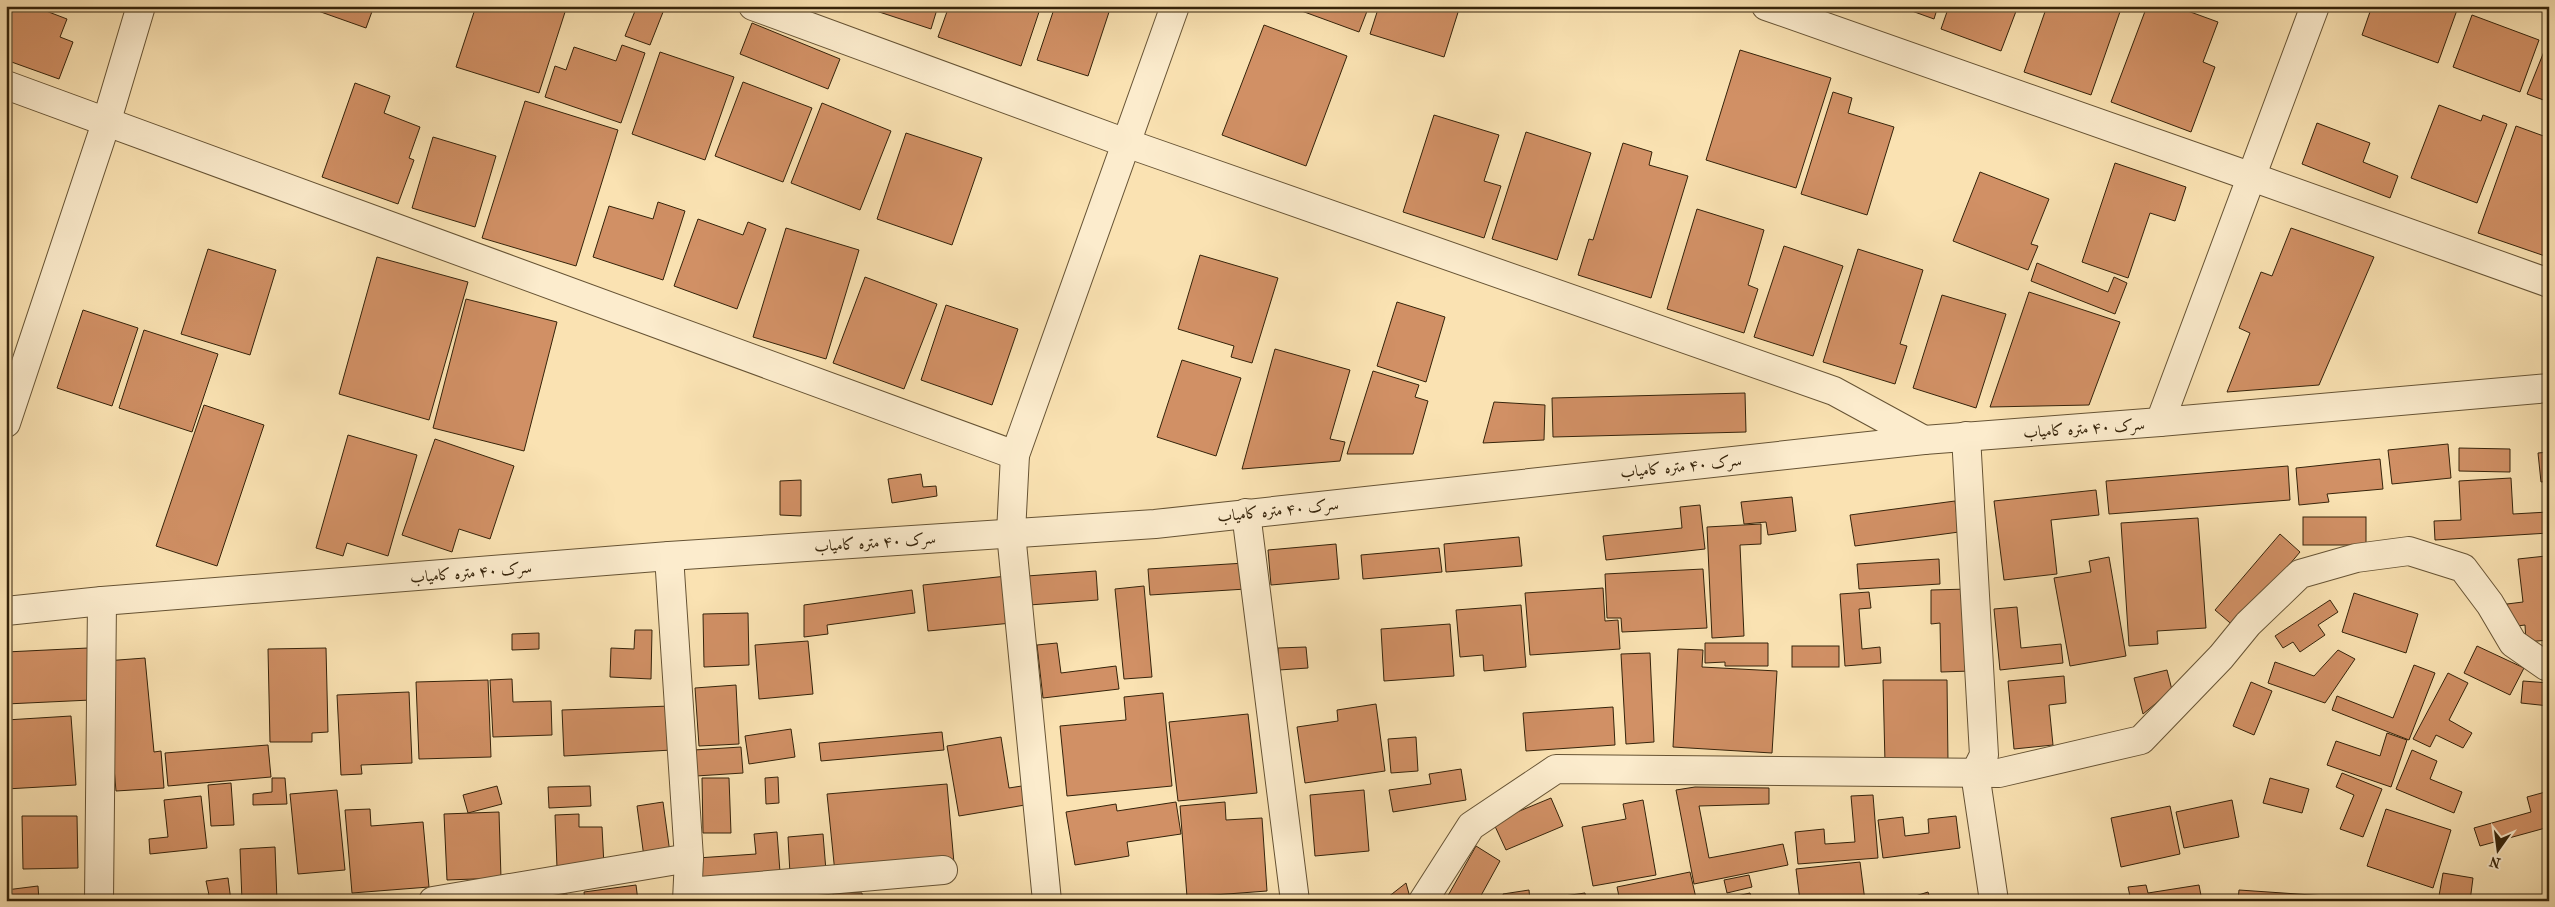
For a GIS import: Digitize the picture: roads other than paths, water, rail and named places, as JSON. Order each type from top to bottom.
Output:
[{"type":"street","points":[[6,423],[106,120],[141,6]]},
{"type":"street","points":[[753,6],[1126,142],[1834,391],[1924,440]]},
{"type":"street","points":[[1047,901],[1011,532],[1015,454],[1175,6]]},
{"type":"street","points":[[1766,6],[2252,176],[2549,284]]},
{"type":"street","points":[[2160,422],[2315,6]]},
{"type":"street","points":[[6,85],[1015,454]]},
{"type":"street","name":"سرک ۴۰ متره کامیاب","points":[[6,611],[102,601],[669,556],[1155,524],[1924,440],[2160,422],[2549,388]]},
{"type":"street","points":[[1966,436],[1984,755],[1975,773],[1994,901]]},
{"type":"street","points":[[1246,513],[1295,901]]},
{"type":"street","points":[[1423,901],[1471,826],[1556,769],[1999,773],[2141,740],[2221,657],[2248,624],[2300,574],[2356,558],[2409,552],[2463,568],[2490,604],[2513,642],[2546,666]]},
{"type":"street","points":[[669,556],[689,858],[687,896],[943,870]]},
{"type":"street","points":[[100,901],[102,601]]},
{"type":"street","points":[[433,901],[689,858]]}]
